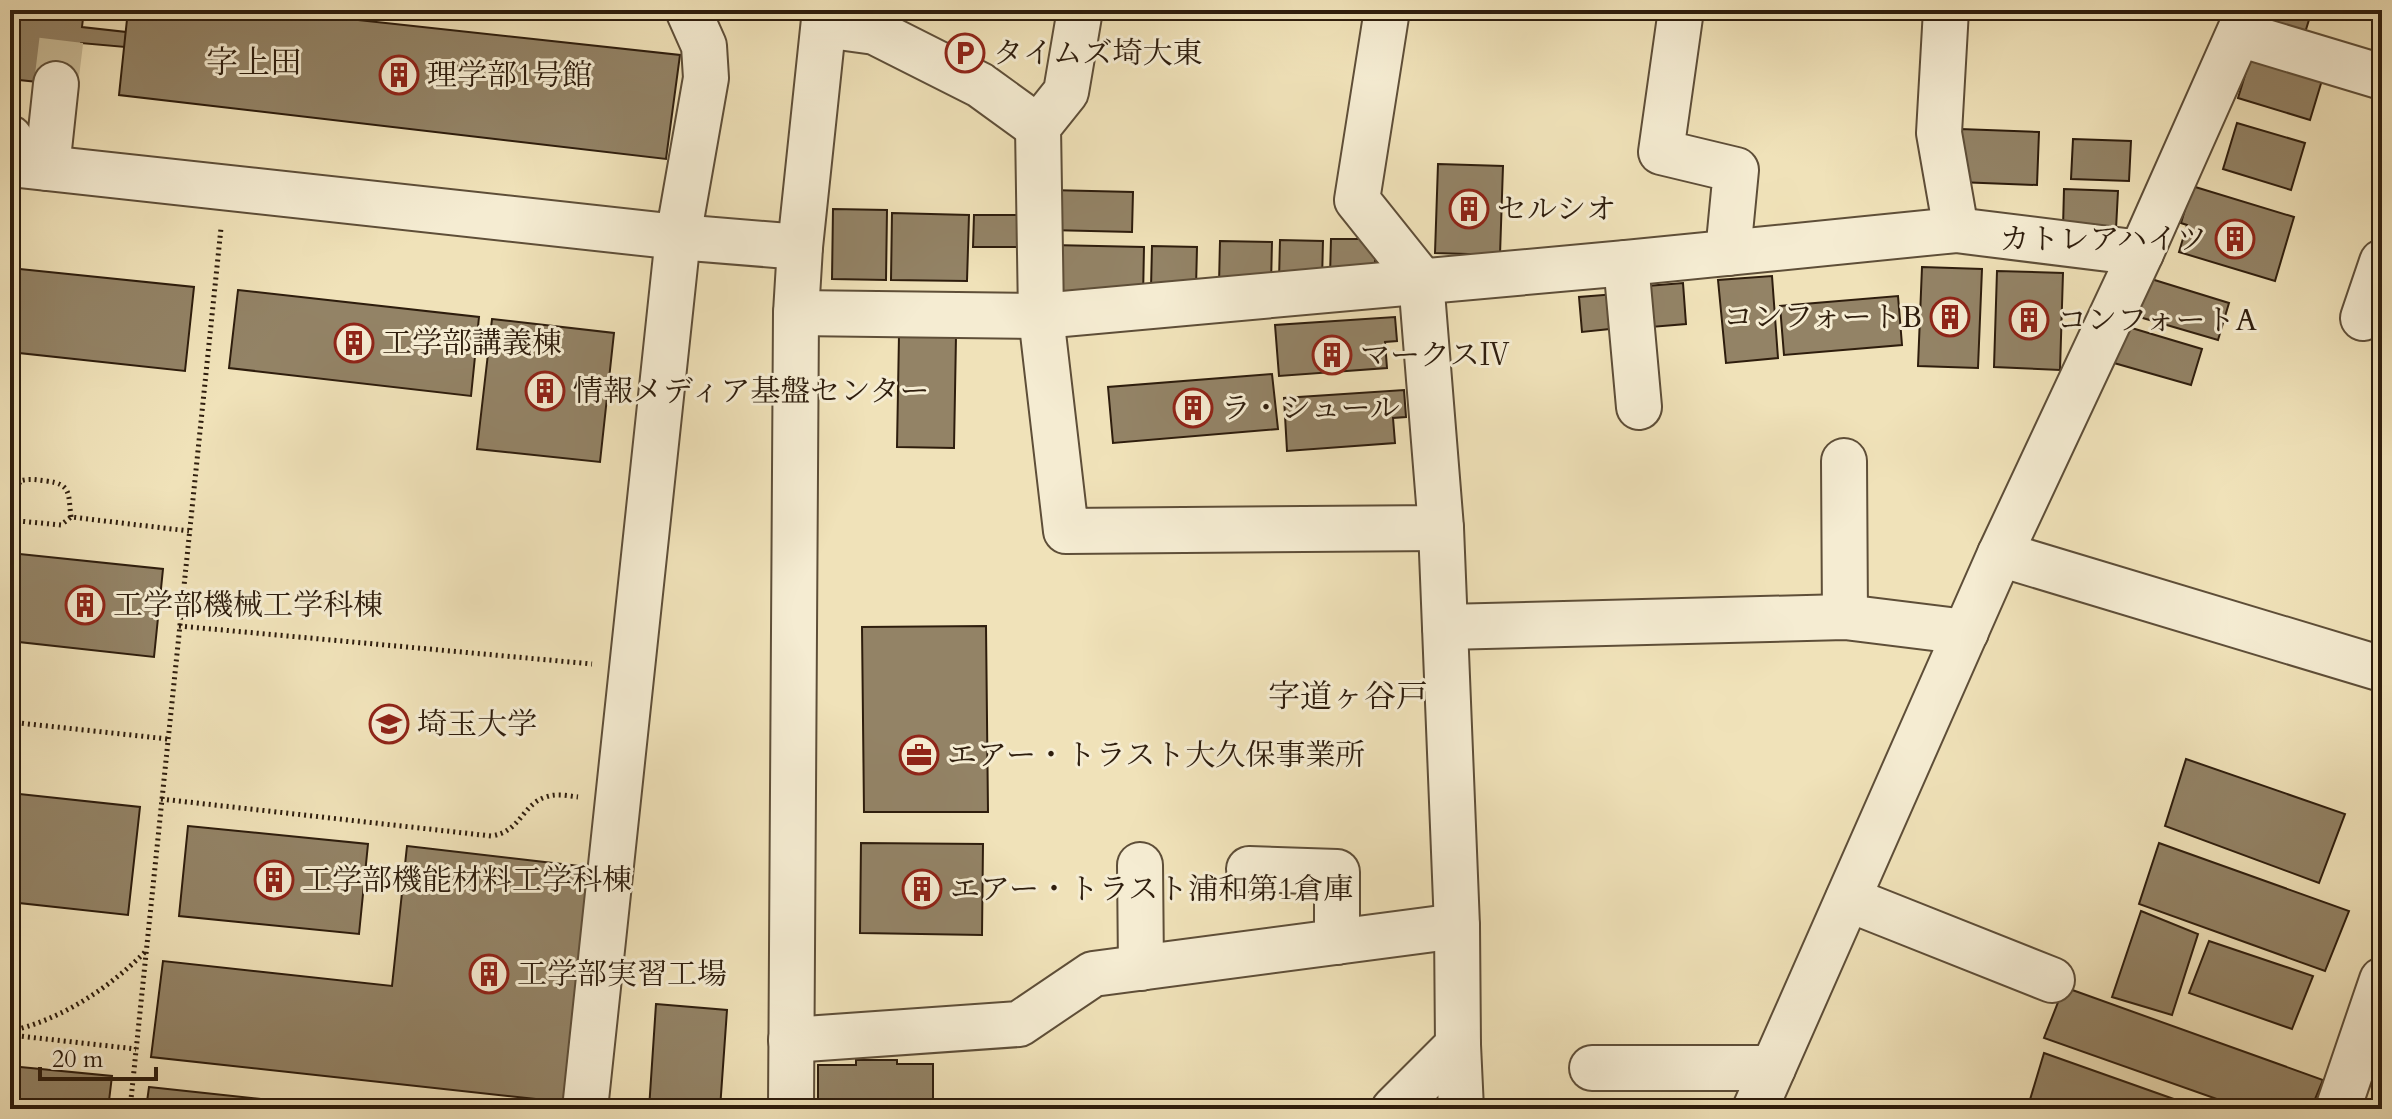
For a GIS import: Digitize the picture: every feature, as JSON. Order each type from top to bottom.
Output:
[{"type":"street","points":[[585,1109],[678,237],[706,78],[704,46],[688,10]]},
{"type":"street","points":[[1080,10],[1066,92],[1038,127],[1041,316],[1066,531],[1441,528]]},
{"type":"street","points":[[1387,10],[1357,200],[1421,280],[1441,528],[1461,1109]]},
{"type":"street","points":[[1681,10],[1661,152],[1736,170],[1728,253]]},
{"type":"street","points":[[1946,10],[1939,133],[1956,230]]},
{"type":"street","points":[[791,1109],[796,313],[824,17],[875,32],[980,85],[1038,127]]},
{"type":"street","points":[[1755,1109],[2000,554],[2141,253],[2244,22],[2382,77]]},
{"type":"street","points":[[47,168],[56,84]]},
{"type":"street","points":[[10,138],[10,164],[678,237],[800,247]]},
{"type":"street","points":[[796,313],[1041,316],[1956,230],[2141,253]]},
{"type":"street","points":[[2363,318],[2382,262]]},
{"type":"street","points":[[1626,263],[1639,407]]},
{"type":"street","points":[[1844,461],[1845,617]]},
{"type":"street","points":[[2000,554],[2382,669]]},
{"type":"street","points":[[1445,627],[1845,617],[1966,632]]},
{"type":"street","points":[[1140,865],[1141,968]]},
{"type":"street","points":[[1249,869],[1337,872],[1337,942]]},
{"type":"street","points":[[1848,899],[2052,980]]},
{"type":"street","points":[[791,1040],[1019,1024],[1093,974],[1457,926]]},
{"type":"street","points":[[2338,1109],[2382,980]]},
{"type":"street","points":[[1394,1109],[1458,1045]]},
{"type":"street","points":[[1592,1068],[1773,1068]]},
{"type":"path","points":[[130,1109],[225,187]]},
{"type":"path","points":[[71,517],[67,488],[61,483],[20,481],[10,511],[19,521],[61,525],[71,517],[189,531]]},
{"type":"path","points":[[179,626],[632,668]]},
{"type":"path","points":[[10,722],[168,739]]},
{"type":"path","points":[[161,799],[491,836],[505,834],[543,797],[555,795],[618,801]]},
{"type":"path","points":[[10,1033],[32,1026],[82,1001],[124,973],[146,951]]},
{"type":"path","points":[[10,1033],[136,1049]]},
{"type":"building","points":[[10,10],[84,10],[82,27],[126,32],[125,47],[81,43],[75,86],[10,79]]},
{"type":"building","name":"理学部1号館","points":[[128,10],[266,10],[680,55],[666,159],[119,95]]},
{"type":"building","points":[[2276,10],[2312,10],[2304,36],[2272,27]]},
{"type":"building","points":[[2254,46],[2326,67],[2310,120],[2238,98]]},
{"type":"building","points":[[2237,123],[2305,143],[2291,190],[2223,169]]},
{"type":"building","points":[[1960,129],[2039,132],[2037,185],[1958,182]]},
{"type":"building","points":[[2073,139],[2131,141],[2129,181],[2071,179]]},
{"type":"building","name":"セルシオ","points":[[1438,164],[1503,166],[1500,255],[1435,253]]},
{"type":"building","name":"カトレアハイツ","points":[[2192,186],[2294,217],[2275,281],[2179,252],[2187,225],[2181,223]]},
{"type":"building","points":[[2064,189],[2118,191],[2116,229],[2063,228]]},
{"type":"building","points":[[1049,190],[1133,192],[1132,232],[1049,230]]},
{"type":"building","points":[[833,209],[887,210],[886,280],[832,279]]},
{"type":"building","points":[[892,213],[969,215],[967,281],[891,280]]},
{"type":"building","points":[[974,215],[1017,215],[1017,247],[973,247]]},
{"type":"building","points":[[1331,239],[1375,239],[1375,277],[1330,276]]},
{"type":"building","points":[[1280,240],[1323,241],[1322,281],[1279,280]]},
{"type":"building","points":[[1220,241],[1272,242],[1271,285],[1219,284]]},
{"type":"building","points":[[1052,245],[1144,247],[1143,299],[1051,297]]},
{"type":"building","points":[[1152,246],[1197,247],[1196,288],[1151,288]]},
{"type":"building","name":"コンフォートB","points":[[1922,267],[1982,269],[1978,368],[1918,366]]},
{"type":"building","points":[[10,268],[194,287],[185,371],[10,352]]},
{"type":"building","name":"コンフォートA","points":[[1997,271],[2063,273],[2060,370],[1994,367]]},
{"type":"building","points":[[1772,276],[1778,358],[1726,363],[1718,280]]},
{"type":"building","points":[[2148,278],[2229,303],[2218,340],[2136,316]]},
{"type":"building","points":[[1683,283],[1686,324],[1651,327],[1647,286]]},
{"type":"building","name":"工学部講義棟","points":[[238,290],[479,317],[471,396],[229,368]]},
{"type":"building","points":[[1616,294],[1619,328],[1582,332],[1579,297]]},
{"type":"building","points":[[1898,296],[1902,345],[1784,355],[1780,306]]},
{"type":"building","name":"マークスⅣ","points":[[1395,317],[1397,341],[1385,342],[1387,368],[1279,376],[1275,325]]},
{"type":"building","name":"情報メディア基盤センター","points":[[492,319],[614,333],[600,462],[477,449]]},
{"type":"building","points":[[2125,326],[2202,349],[2191,385],[2114,363]]},
{"type":"building","points":[[899,335],[956,336],[954,448],[897,447]]},
{"type":"building","name":"ラ・シュール","points":[[1272,374],[1278,429],[1113,443],[1108,387]]},
{"type":"building","points":[[1404,390],[1406,417],[1393,418],[1395,443],[1287,451],[1284,398]]},
{"type":"building","name":"工学部機械工学科棟","points":[[10,553],[163,569],[154,657],[10,641]]},
{"type":"building","points":[[986,626],[988,812],[864,812],[862,627]]},
{"type":"building","points":[[2186,759],[2345,814],[2319,883],[2165,826]]},
{"type":"building","points":[[10,793],[140,807],[128,915],[10,902]]},
{"type":"building","name":"工学部機能材料工学科棟","points":[[188,826],[368,844],[359,934],[179,916]]},
{"type":"building","name":"エアー・トラスト浦和第1倉庫","points":[[861,843],[983,844],[982,935],[860,933]]},
{"type":"building","points":[[2159,843],[2349,911],[2325,971],[2139,904]]},
{"type":"building","name":"工学部実習工場","points":[[407,846],[596,868],[573,1103],[151,1057],[163,961],[392,986]]},
{"type":"building","points":[[2141,911],[2198,934],[2172,1015],[2112,997]]},
{"type":"building","points":[[2209,941],[2313,976],[2292,1029],[2189,993]]},
{"type":"building","points":[[2064,987],[2323,1080],[2311,1109],[2245,1109],[2044,1038]]},
{"type":"building","points":[[656,1004],[727,1010],[720,1109],[649,1109]]},
{"type":"building","points":[[2044,1053],[2202,1109],[2045,1109],[2029,1103]]},
{"type":"building","points":[[856,1060],[933,1064],[933,1109],[818,1109],[818,1065],[856,1065]]},
{"type":"building","points":[[10,1066],[112,1076],[108,1109],[10,1109]]},
{"type":"building","points":[[149,1087],[344,1108],[344,1109],[146,1109]]},
{"type":"tunnel","points":[[56,84],[65,10]]},
{"type":"place","name":"タイムズ埼大東","points":[[965,53]]},
{"type":"place","name":"理学部1号館","points":[[399,75]]},
{"type":"place","name":"セルシオ","points":[[1469,209]]},
{"type":"place","name":"カトレアハイツ","points":[[2235,239]]},
{"type":"place","name":"コンフォートB","points":[[1950,317]]},
{"type":"place","name":"コンフォートA","points":[[2029,320]]},
{"type":"place","name":"工学部講義棟","points":[[354,343]]},
{"type":"place","name":"マークスⅣ","points":[[1332,355]]},
{"type":"place","name":"情報メディア基盤センター","points":[[545,391]]},
{"type":"place","name":"ラ・シュール","points":[[1193,408]]},
{"type":"place","name":"工学部機械工学科棟","points":[[85,605]]},
{"type":"place","name":"埼玉大学","points":[[389,724]]},
{"type":"place","name":"エアー・トラスト大久保事業所","points":[[919,755]]},
{"type":"place","name":"工学部機能材料工学科棟","points":[[274,880]]},
{"type":"place","name":"エアー・トラスト浦和第1倉庫","points":[[922,889]]},
{"type":"place","name":"工学部実習工場","points":[[489,974]]},
{"type":"district","name":"字上田","points":[[254,62]]},
{"type":"district","name":"字道ヶ谷戸","points":[[1348,696]]}]
